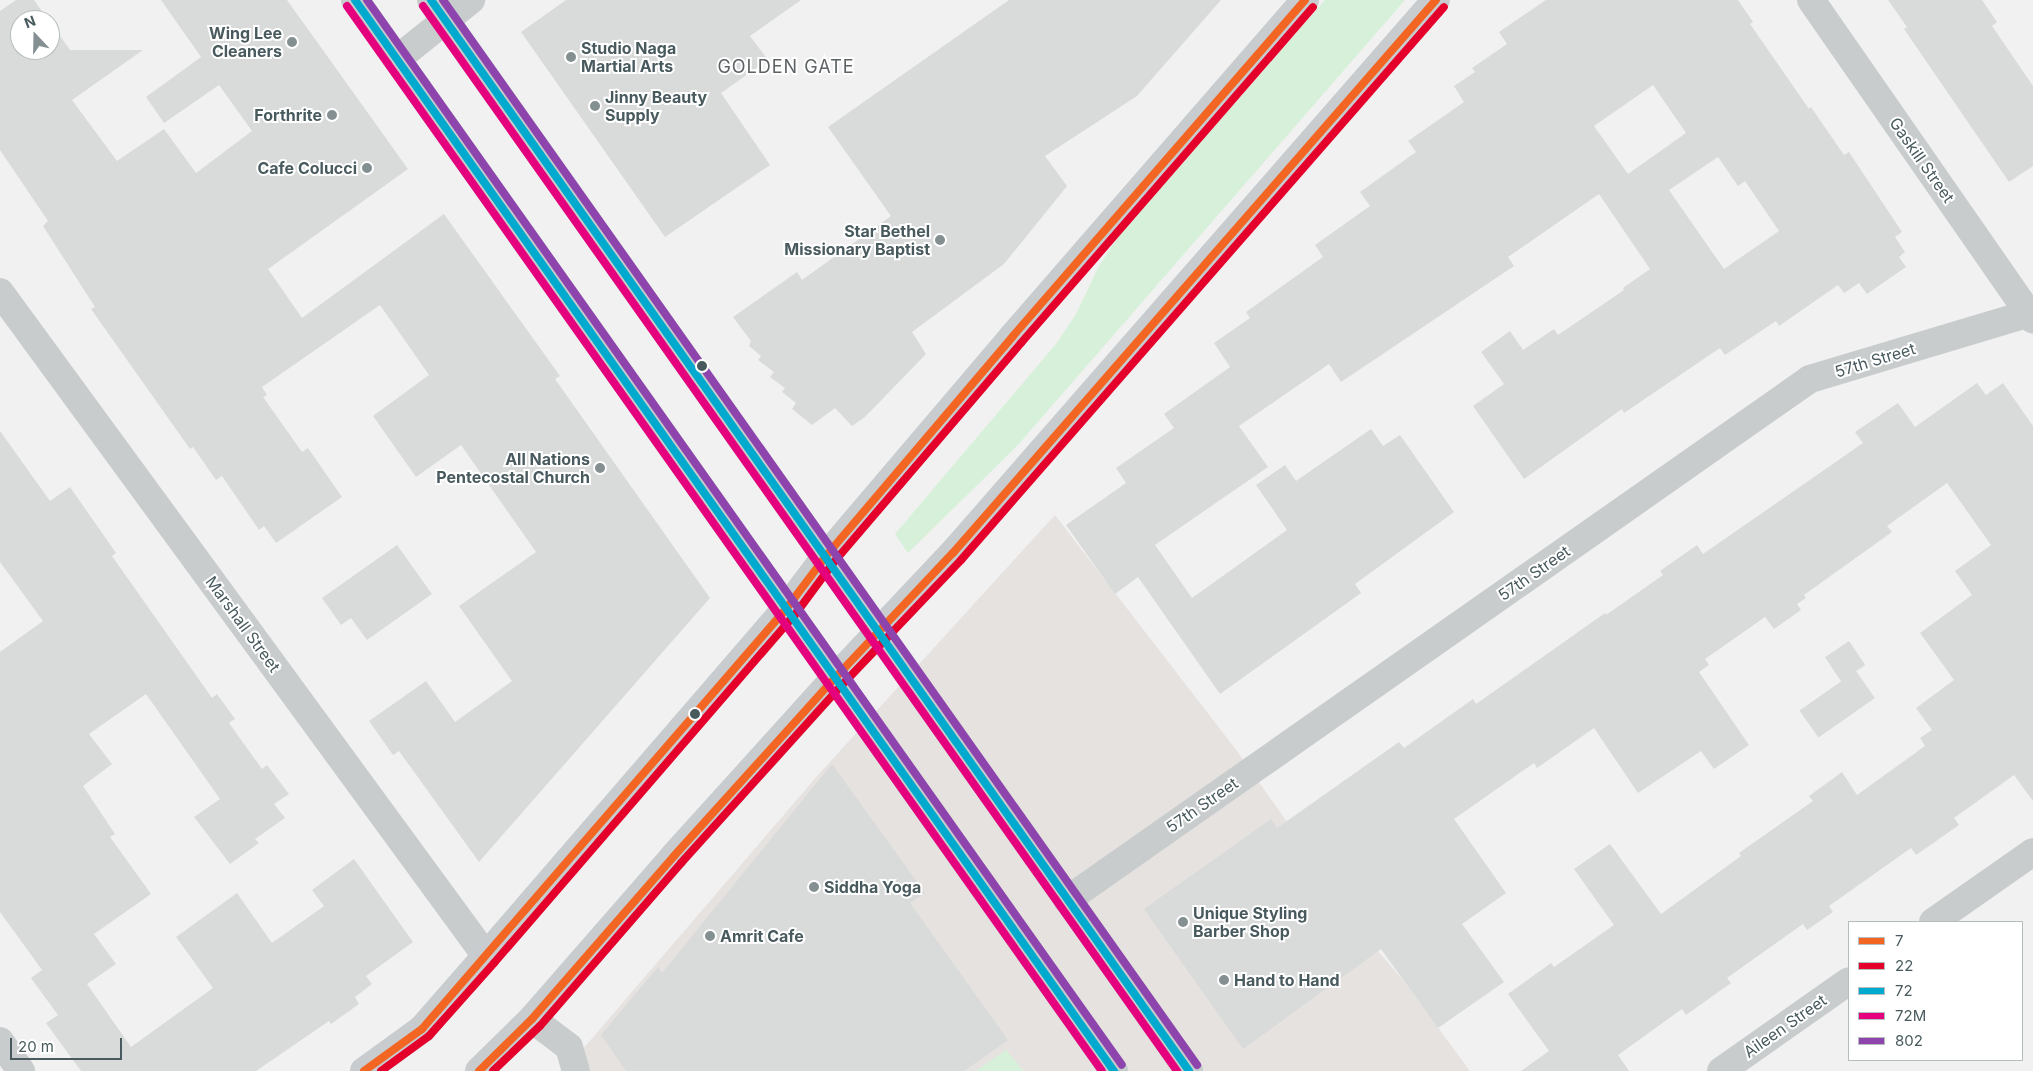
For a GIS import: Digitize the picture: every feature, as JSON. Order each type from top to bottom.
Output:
[{"type":"main road","points":[[355,0],[1114,1071]]},
{"type":"main road","points":[[364,1071],[422,1029],[786,609],[826,556],[1013,336],[1305,0]]},
{"type":"main road","points":[[479,1071],[532,1019],[674,856],[835,678],[879,634],[953,554],[1436,0]]},
{"type":"main road","points":[[438,10],[1189,1071]]},
{"type":"street","points":[[397,59],[438,10],[471,0]]},
{"type":"street","name":"Gaskill Street","points":[[1811,0],[2032,315]]},
{"type":"street","name":"Marshall Street","points":[[0,292],[486,956]]},
{"type":"street","name":"57th Street","points":[[1067,900],[1810,380],[2032,315]]},
{"type":"street","points":[[1934,921],[2033,852]]},
{"type":"street","name":"Aileen Street","points":[[1720,1071],[1848,982]]},
{"type":"street","points":[[532,1019],[568,1047],[576,1071]]},
{"type":"street","points":[[0,1042],[21,1071]]},
{"type":"shaded area","points":[[1055,515],[1237,751],[1378,951],[1403,980],[1470,1071],[564,1071],[818,775]]},
{"type":"green space","points":[[1325,0],[1405,0],[1017,446],[908,553],[895,534],[1056,344],[1076,314],[1098,268],[1117,238]]},
{"type":"green space","points":[[1006,1050],[1024,1071],[976,1071]]},
{"type":"building","points":[[16,0],[34,0],[41,10],[10,10],[10,60],[60,60],[60,36],[70,50],[143,50],[72,100],[117,161],[164,129],[196,173],[252,131],[219,85],[164,123],[146,97],[201,57],[161,0],[287,0],[408,169],[268,269],[302,318],[444,214],[560,376],[555,379],[710,598],[479,862],[399,751],[393,755],[369,721],[426,681],[455,722],[512,681],[459,606],[536,552],[461,445],[416,477],[373,416],[429,375],[380,305],[262,387],[267,395],[263,397],[302,452],[308,448],[342,497],[276,543],[264,526],[259,530],[222,476],[216,480],[193,447],[190,449],[91,309],[95,307],[43,226],[48,221],[0,150],[0,11]]},
{"type":"building","points":[[566,0],[801,0],[750,36],[768,60],[721,93],[770,165],[665,237],[521,32]]},
{"type":"building","name":"Star Bethel Missionary Baptist","points":[[1009,0],[1221,0],[1137,96],[1045,156],[1067,186],[1004,264],[912,332],[926,354],[865,417],[852,426],[835,408],[812,425],[792,409],[796,403],[782,392],[785,388],[770,377],[774,372],[758,360],[761,356],[749,346],[751,341],[733,317],[797,272],[802,280],[891,216],[828,127]]},
{"type":"building","points":[[1546,0],[1738,0],[1753,22],[1750,24],[1809,109],[1811,107],[1844,155],[1849,152],[1902,232],[1895,237],[1905,252],[1899,257],[1906,267],[1867,294],[1859,283],[1844,293],[1838,285],[1779,326],[1776,321],[1725,355],[1720,348],[1624,413],[1622,409],[1524,479],[1473,406],[1504,384],[1481,352],[1510,331],[1523,350],[1554,329],[1558,335],[1624,290],[1623,288],[1650,269],[1599,194],[1508,257],[1514,266],[1341,382],[1329,364],[1239,426],[1268,467],[1155,545],[1192,598],[1287,530],[1256,485],[1285,465],[1296,481],[1371,429],[1383,446],[1400,435],[1454,512],[1355,584],[1361,593],[1220,694],[1138,577],[1115,594],[1066,525],[1126,483],[1116,468],[1174,428],[1164,414],[1230,367],[1214,343],[1250,318],[1246,312],[1323,257],[1315,245],[1370,206],[1360,192],[1416,152],[1408,141],[1464,102],[1454,86],[1475,72],[1472,68],[1507,44],[1499,32]],"holes":[[[1653,85],[1686,133],[1628,174],[1594,126]],[[1718,157],[1738,186],[1745,181],[1779,231],[1724,269],[1669,190]]]},
{"type":"building","points":[[1888,0],[1982,0],[1997,22],[1992,26],[2033,86],[2033,166],[2009,182],[1904,29],[1907,27]]},
{"type":"building","points":[[1977,383],[1986,395],[2003,383],[2033,426],[2033,801],[2014,775],[1954,818],[1959,825],[1916,855],[1911,848],[1829,906],[1833,912],[1807,930],[1803,924],[1727,978],[1731,983],[1686,1015],[1682,1009],[1618,1055],[1629,1071],[1521,1071],[1549,1051],[1508,994],[1551,963],[1554,967],[1614,925],[1574,869],[1610,844],[1661,914],[1741,856],[1739,853],[1813,801],[1809,796],[1842,772],[1857,795],[1925,746],[1920,738],[1932,730],[1916,708],[1954,680],[1920,633],[1972,595],[1955,571],[1991,545],[1947,483],[1887,526],[1892,532],[1804,595],[1806,598],[1797,604],[1801,610],[1774,629],[1765,617],[1705,659],[1709,665],[1699,672],[1749,745],[1714,769],[1701,751],[1638,793],[1594,728],[1537,768],[1534,763],[1454,819],[1506,893],[1462,924],[1504,982],[1438,1028],[1381,949],[1243,1049],[1144,909],[1271,819],[1277,828],[1399,742],[1404,748],[1473,699],[1476,704],[1605,613],[1606,615],[1663,575],[1660,571],[1697,545],[1703,554],[1863,443],[1855,432],[1898,403],[1915,427]]},
{"type":"building","points":[[0,431],[50,501],[70,487],[116,553],[112,556],[212,698],[217,694],[235,719],[229,723],[262,769],[267,765],[289,794],[274,804],[285,818],[255,839],[259,843],[230,864],[194,817],[220,799],[146,694],[89,734],[112,764],[83,786],[115,834],[110,837],[151,894],[94,934],[116,964],[87,984],[131,1047],[213,988],[176,937],[237,893],[272,943],[324,906],[312,890],[354,859],[413,942],[366,976],[372,984],[355,997],[359,1004],[331,1024],[329,1021],[256,1071],[81,1071],[46,1023],[58,1015],[31,978],[42,970],[0,912],[0,652],[43,621],[0,562]]},
{"type":"building","points":[[397,545],[432,594],[367,640],[351,618],[341,625],[322,598]]},
{"type":"building","points":[[1849,641],[1865,665],[1841,681],[1825,657]]},
{"type":"building","points":[[1856,671],[1875,698],[1818,738],[1799,711]]},
{"type":"building","points":[[832,764],[925,893],[910,903],[1008,1040],[964,1071],[626,1071],[601,1035],[658,967],[662,973]]},
{"type":"transit line","name":"72","points":[[355,0],[1114,1071]]},
{"type":"transit line","name":"802","points":[[367,0],[1122,1065]]},
{"type":"transit line","name":"72","points":[[431,0],[1189,1071]]},
{"type":"transit line","name":"802","points":[[443,0],[1197,1065]]},
{"type":"transit line","name":"7","points":[[364,1071],[422,1029],[786,609],[826,556],[1013,336],[1305,0]]},
{"type":"transit line","name":"7","points":[[479,1071],[532,1019],[674,856],[835,678],[953,553],[1436,0]]},
{"type":"transit line","name":"72M","points":[[347,6],[1102,1071]]},
{"type":"transit line","name":"72M","points":[[423,6],[1177,1071]]},
{"type":"transit line","name":"22","points":[[381,1071],[429,1036],[494,963],[794,616],[834,562],[1021,343],[1313,7]]},
{"type":"transit line","name":"22","points":[[493,1071],[540,1026],[681,863],[842,685],[961,560],[1444,7]]},
{"type":"place","name":"Wing Lee Cleaners","points":[[292,42]]},
{"type":"place","name":"Studio Naga Martial Arts","points":[[571,57]]},
{"type":"place","name":"Jinny Beauty Supply","points":[[595,106]]},
{"type":"place","name":"Forthrite","points":[[332,115]]},
{"type":"place","name":"Cafe Colucci","points":[[367,168]]},
{"type":"place","name":"Star Bethel Missionary Baptist","points":[[940,240]]},
{"type":"place","name":"All Nations Pentecostal Church","points":[[600,468]]},
{"type":"place","name":"Siddha Yoga","points":[[814,887]]},
{"type":"place","name":"Unique Styling Barber Shop","points":[[1183,922]]},
{"type":"place","name":"Amrit Cafe","points":[[710,936]]},
{"type":"place","name":"Hand to Hand","points":[[1224,980]]},
{"type":"district","name":"GOLDEN GATE","points":[[786,67]]}]
